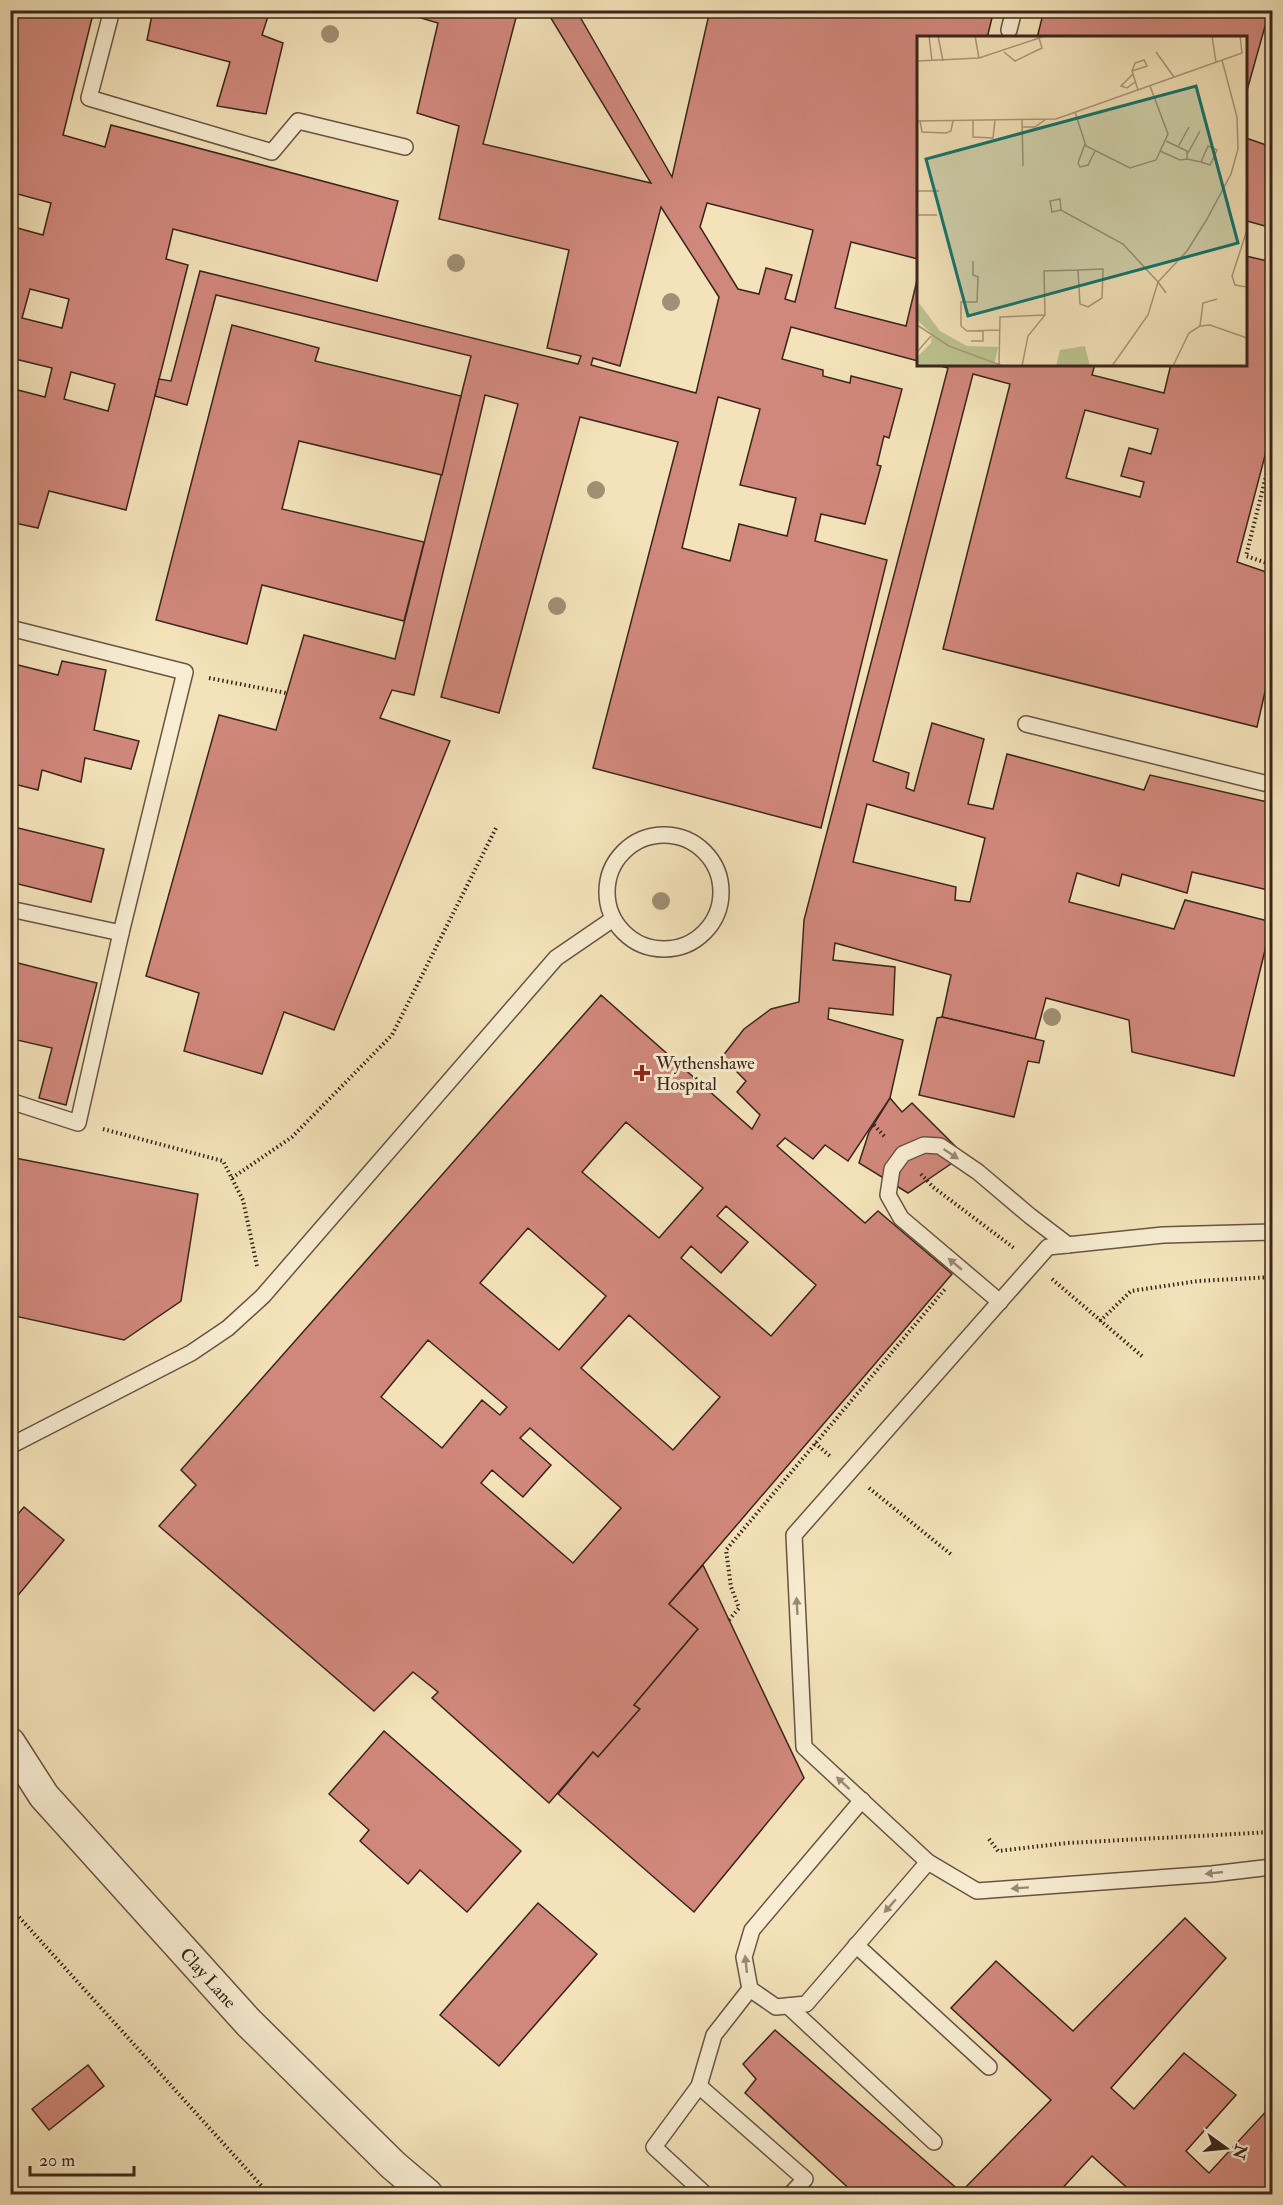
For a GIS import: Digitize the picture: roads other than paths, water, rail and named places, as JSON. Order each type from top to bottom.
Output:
[{"type":"street","name":"Clay Lane","points":[[10,1743],[44,1796],[248,2022],[393,2165],[427,2194]]},
{"type":"lane","points":[[112,10],[89,98],[272,152],[298,121],[405,147]]},
{"type":"lane","points":[[1009,30],[1014,10]]},
{"type":"lane","points":[[10,628],[185,672],[121,933],[78,1123],[10,1101]]},
{"type":"lane","points":[[1026,724],[1272,785]]},
{"type":"lane","points":[[648,836],[686,838],[710,856],[721,883],[718,913],[701,936],[677,948],[638,943],[613,920],[606,897],[609,873],[622,851],[648,836]]},
{"type":"lane","points":[[10,909],[121,933]]},
{"type":"lane","points":[[10,1446],[191,1353],[228,1328],[263,1296],[556,958],[613,920]]},
{"type":"lane","points":[[1000,1302],[901,1218],[888,1195],[892,1169],[903,1154],[924,1145],[939,1146],[978,1172],[1068,1245]]},
{"type":"lane","points":[[1272,1232],[1163,1235],[1048,1247],[794,1535],[804,1747],[928,1862],[977,1891],[1212,1874],[1272,1867]]},
{"type":"lane","points":[[862,1800],[752,1930],[744,1957],[750,1989],[776,2007],[806,2004],[928,1862]]},
{"type":"lane","points":[[856,1945],[989,2067]]},
{"type":"lane","points":[[705,2194],[654,2147],[699,2086],[714,2035],[750,1989]]},
{"type":"lane","points":[[788,2006],[934,2142]]},
{"type":"lane","points":[[699,2086],[805,2179],[791,2194]]},
{"type":"place","name":"Wythenshawe Hospital","points":[[642,1073]]}]
